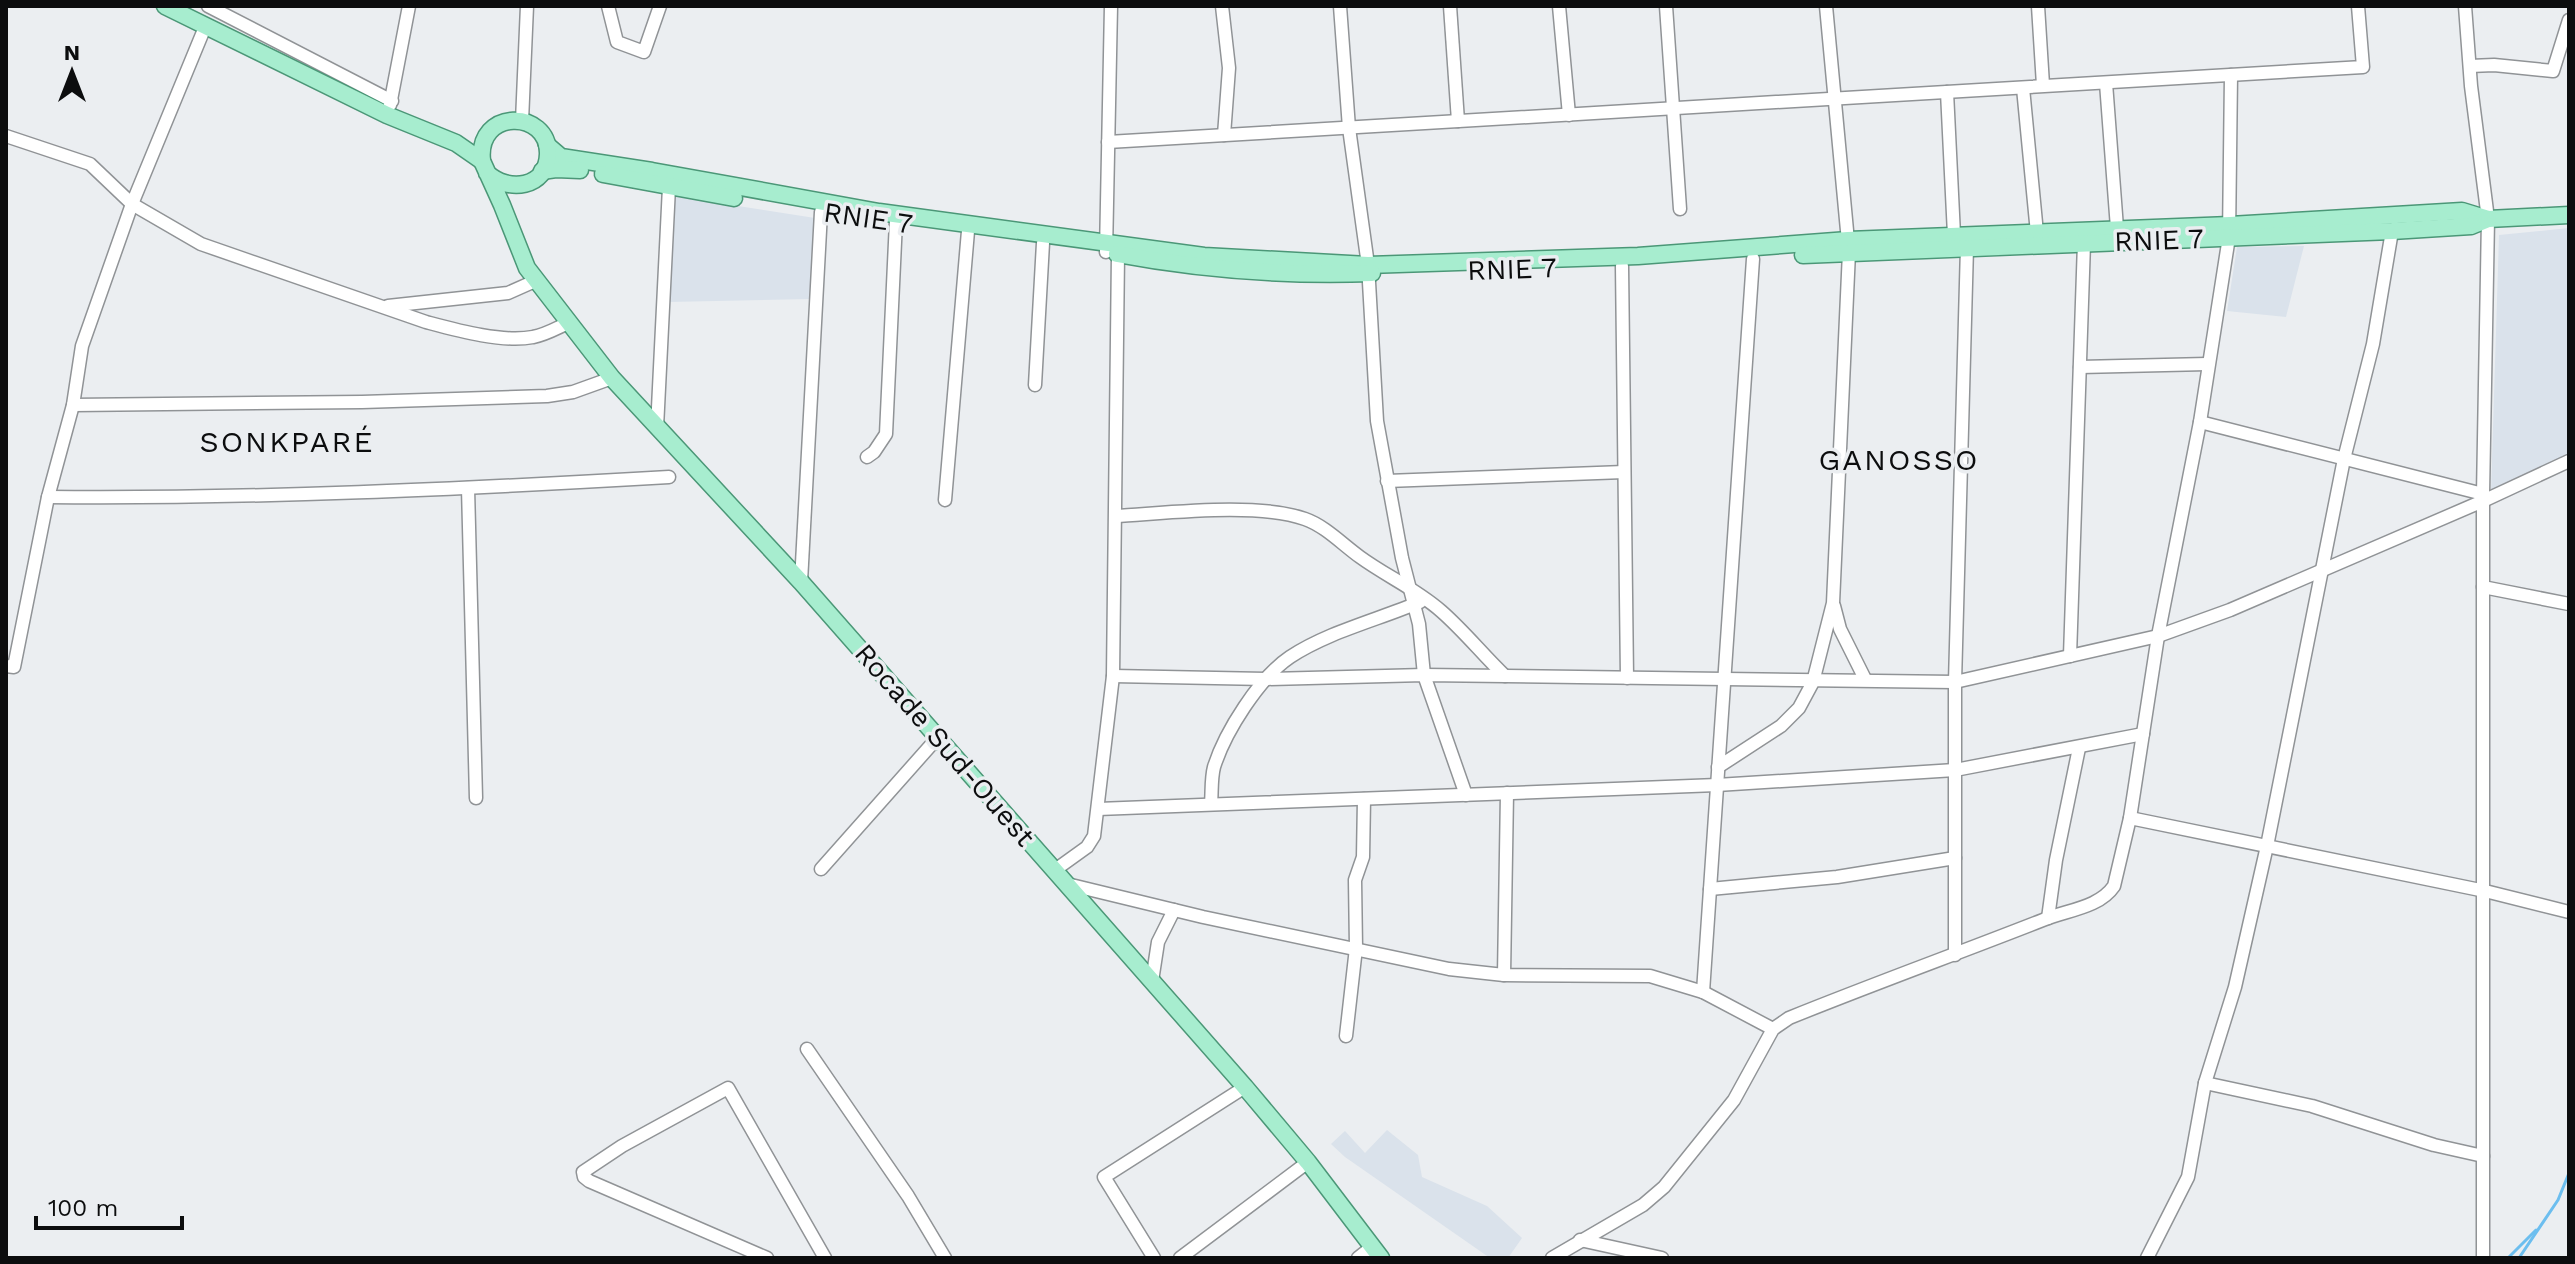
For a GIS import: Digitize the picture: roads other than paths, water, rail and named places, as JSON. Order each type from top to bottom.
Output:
[{"type":"main road","points":[[165,6],[205,27],[389,108],[426,132],[456,143],[504,185],[523,185],[534,180],[542,171],[548,154],[547,145]]},
{"type":"main road","points":[[426,132],[453,135],[487,133],[505,121],[522,121]]},
{"type":"main road","name":"RNIE 7","points":[[522,121],[535,127],[547,145],[561,157],[1110,250],[1171,264],[1314,275],[1368,269],[1960,241],[2117,228],[2392,231],[2471,226],[2488,219],[2569,215]]},
{"type":"main road","points":[[484,167],[481,151],[487,133]]},
{"type":"main road","name":"Rocade Sud-Ouest","points":[[484,167],[535,281],[612,378],[939,736],[1245,1087],[1308,1162],[1377,1253]]},
{"type":"main road","name":"RNIE 7","points":[[542,171],[569,168],[821,212],[1110,250]]},
{"type":"main road","points":[[512,233],[514,208],[523,185]]},
{"type":"main road","name":"RNIE 7","points":[[1960,241],[2084,243],[2462,211],[2488,219]]},
{"type":"main road","name":"RNIE 7","points":[[1368,269],[1622,266],[1753,259],[1849,246]]},
{"type":"street","points":[[208,6],[231,11],[389,108],[409,6]]},
{"type":"street","points":[[522,121],[527,6]]},
{"type":"street","points":[[608,6],[617,42],[644,52],[660,6]]},
{"type":"street","points":[[1055,870],[1087,847],[1097,826],[1113,676],[1116,516],[1108,142],[1111,6]]},
{"type":"street","points":[[1222,6],[1229,68],[1224,135]]},
{"type":"street","points":[[1340,6],[1349,128],[1368,269],[1377,421],[1410,588],[1420,602],[1442,612],[1505,676]]},
{"type":"street","points":[[1450,6],[1458,121]]},
{"type":"street","points":[[1559,6],[1569,115]]},
{"type":"street","points":[[1666,6],[1680,209]]},
{"type":"street","points":[[1718,767],[1791,718],[1813,682],[1833,603],[1849,246],[1826,6]]},
{"type":"street","points":[[2038,6],[2043,85]]},
{"type":"street","points":[[1108,142],[2363,67],[2358,6]]},
{"type":"street","points":[[2465,6],[2488,219],[2483,498],[2483,1258]]},
{"type":"street","points":[[2470,66],[2494,65],[2553,71],[2569,20]]},
{"type":"street","points":[[6,666],[14,667],[48,497],[73,405],[82,346],[132,204],[205,27]]},
{"type":"street","points":[[1552,1258],[1643,1205],[1664,1187],[1734,1100],[1773,1029],[1789,1018],[2108,895],[2119,875],[2130,818],[2158,636],[2200,422],[2229,231],[2231,75]]},
{"type":"street","points":[[2106,83],[2117,228]]},
{"type":"street","points":[[2023,88],[2037,233]]},
{"type":"street","points":[[1947,92],[1960,241],[1955,955]]},
{"type":"street","points":[[6,136],[90,164],[132,204],[201,244],[360,299],[454,329],[516,338],[532,338],[568,323]]},
{"type":"street","points":[[657,428],[669,187]]},
{"type":"street","points":[[801,582],[821,212]]},
{"type":"street","points":[[867,457],[886,434],[896,221]]},
{"type":"street","points":[[945,500],[968,231]]},
{"type":"street","points":[[2147,1258],[2188,1177],[2205,1083],[2235,987],[2267,846],[2344,459],[2373,344],[2392,231]]},
{"type":"street","points":[[1035,385],[1043,243]]},
{"type":"street","points":[[2070,656],[2084,243]]},
{"type":"street","points":[[1703,992],[1753,259]]},
{"type":"street","points":[[1622,266],[1627,678]]},
{"type":"street","points":[[385,306],[508,293],[535,281]]},
{"type":"street","points":[[2080,367],[2207,364]]},
{"type":"street","points":[[73,405],[362,402],[547,396],[573,392],[612,378]]},
{"type":"street","points":[[2200,422],[2483,498]]},
{"type":"street","points":[[1113,676],[1266,679],[1424,675],[1955,682],[2158,636],[2321,573],[2569,461]]},
{"type":"street","points":[[1387,481],[1624,472]]},
{"type":"street","points":[[48,497],[163,498],[468,488],[669,477]]},
{"type":"street","points":[[468,488],[476,798]]},
{"type":"street","points":[[1116,516],[1235,511],[1295,517],[1319,526],[1368,563],[1410,588]]},
{"type":"street","points":[[2483,587],[2569,604]]},
{"type":"street","points":[[1420,602],[1424,675],[1466,795]]},
{"type":"street","points":[[1211,804],[1213,770],[1218,758],[1242,712],[1266,679],[1292,656],[1420,602]]},
{"type":"street","points":[[1833,603],[1840,629],[1865,679]]},
{"type":"street","points":[[1098,809],[1717,785],[1955,770],[2143,734]]},
{"type":"street","points":[[821,869],[939,736]]},
{"type":"street","points":[[2048,918],[2056,860],[2079,748]]},
{"type":"street","points":[[1504,975],[1507,793]]},
{"type":"street","points":[[1346,1036],[1356,948],[1355,880],[1363,857],[1364,799]]},
{"type":"street","points":[[2130,818],[2485,891],[2569,912]]},
{"type":"street","points":[[1710,889],[1837,877],[1955,858]]},
{"type":"street","points":[[1067,884],[1449,969],[1504,975],[1630,974],[1660,978],[1703,992],[1773,1029]]},
{"type":"street","points":[[1152,981],[1158,942],[1174,910]]},
{"type":"street","points":[[807,1049],[908,1196],[945,1258]]},
{"type":"street","points":[[2205,1083],[2312,1106],[2434,1145],[2483,1156]]},
{"type":"street","points":[[1154,1258],[1104,1177],[1245,1087]]},
{"type":"street","points":[[767,1258],[589,1181],[583,1172],[622,1146],[728,1088],[825,1258]]},
{"type":"street","points":[[1180,1258],[1308,1162]]},
{"type":"street","points":[[1580,1240],[1662,1258]]},
{"type":"street","points":[[1358,1258],[1377,1253]]},
{"type":"waterway","points":[[2519,1258],[2558,1200],[2569,1173]]},
{"type":"waterway","points":[[2508,1258],[2536,1230]]},
{"type":"district","name":"SONKPARÉ","points":[[287,441]]},
{"type":"district","name":"GANOSSO","points":[[1899,459]]}]
